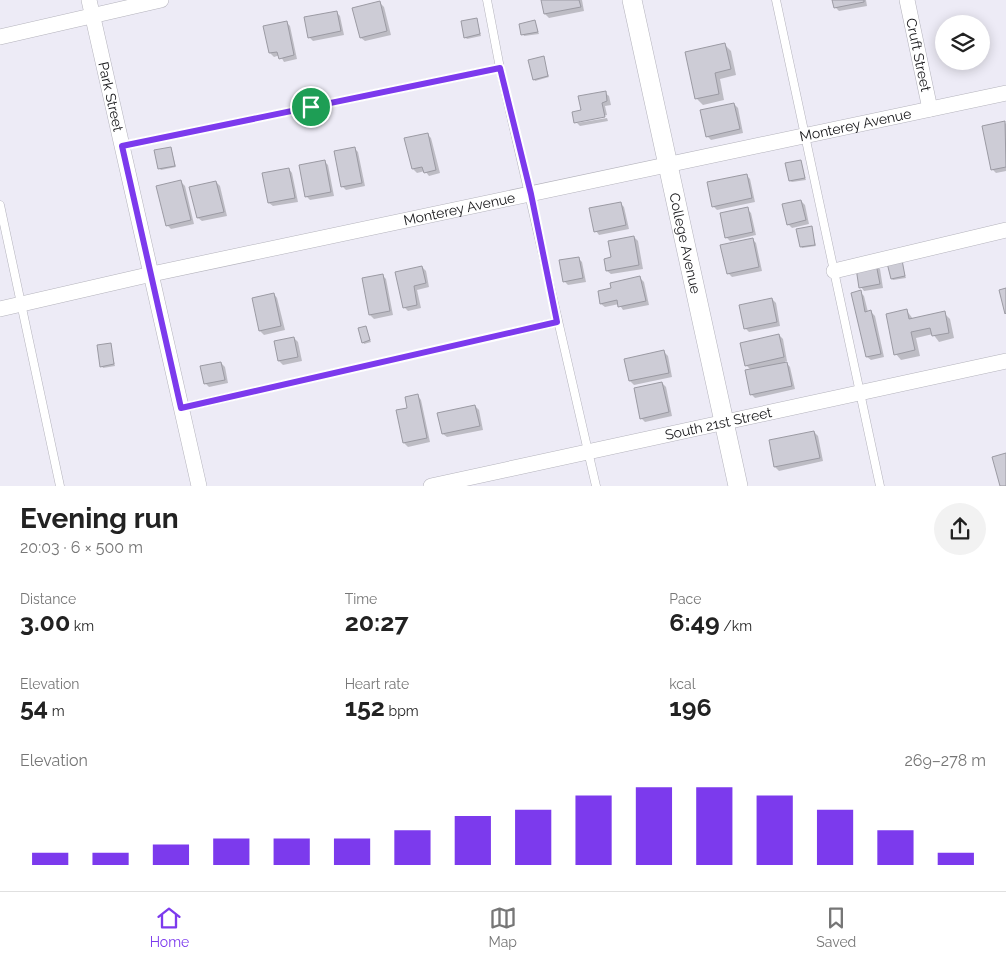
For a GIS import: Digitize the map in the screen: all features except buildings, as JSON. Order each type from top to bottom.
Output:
[{"type":"street","points":[[0,37],[91,7],[161,0]]},
{"type":"street","name":"College Avenue","points":[[632,0],[666,166],[738,486]]},
{"type":"street","name":"Cruft Street","points":[[907,0],[930,109]]},
{"type":"street","name":"Park Street","points":[[91,7],[199,486]]},
{"type":"street","name":"Monterey Avenue","points":[[0,309],[152,274],[1006,93]]},
{"type":"street","points":[[834,271],[1006,230]]},
{"type":"street","name":"South 21st Street","points":[[431,486],[1006,361]]},
{"type":"lane","points":[[487,0],[500,68],[531,194],[557,322],[596,486]]},
{"type":"lane","points":[[776,0],[880,486]]},
{"type":"lane","points":[[122,146],[500,68]]},
{"type":"lane","points":[[0,205],[60,486]]},
{"type":"lane","points":[[181,408],[557,322]]},
{"type":"route","points":[[500,68],[531,194],[557,322],[181,408],[122,146],[311,107],[500,68]]}]
